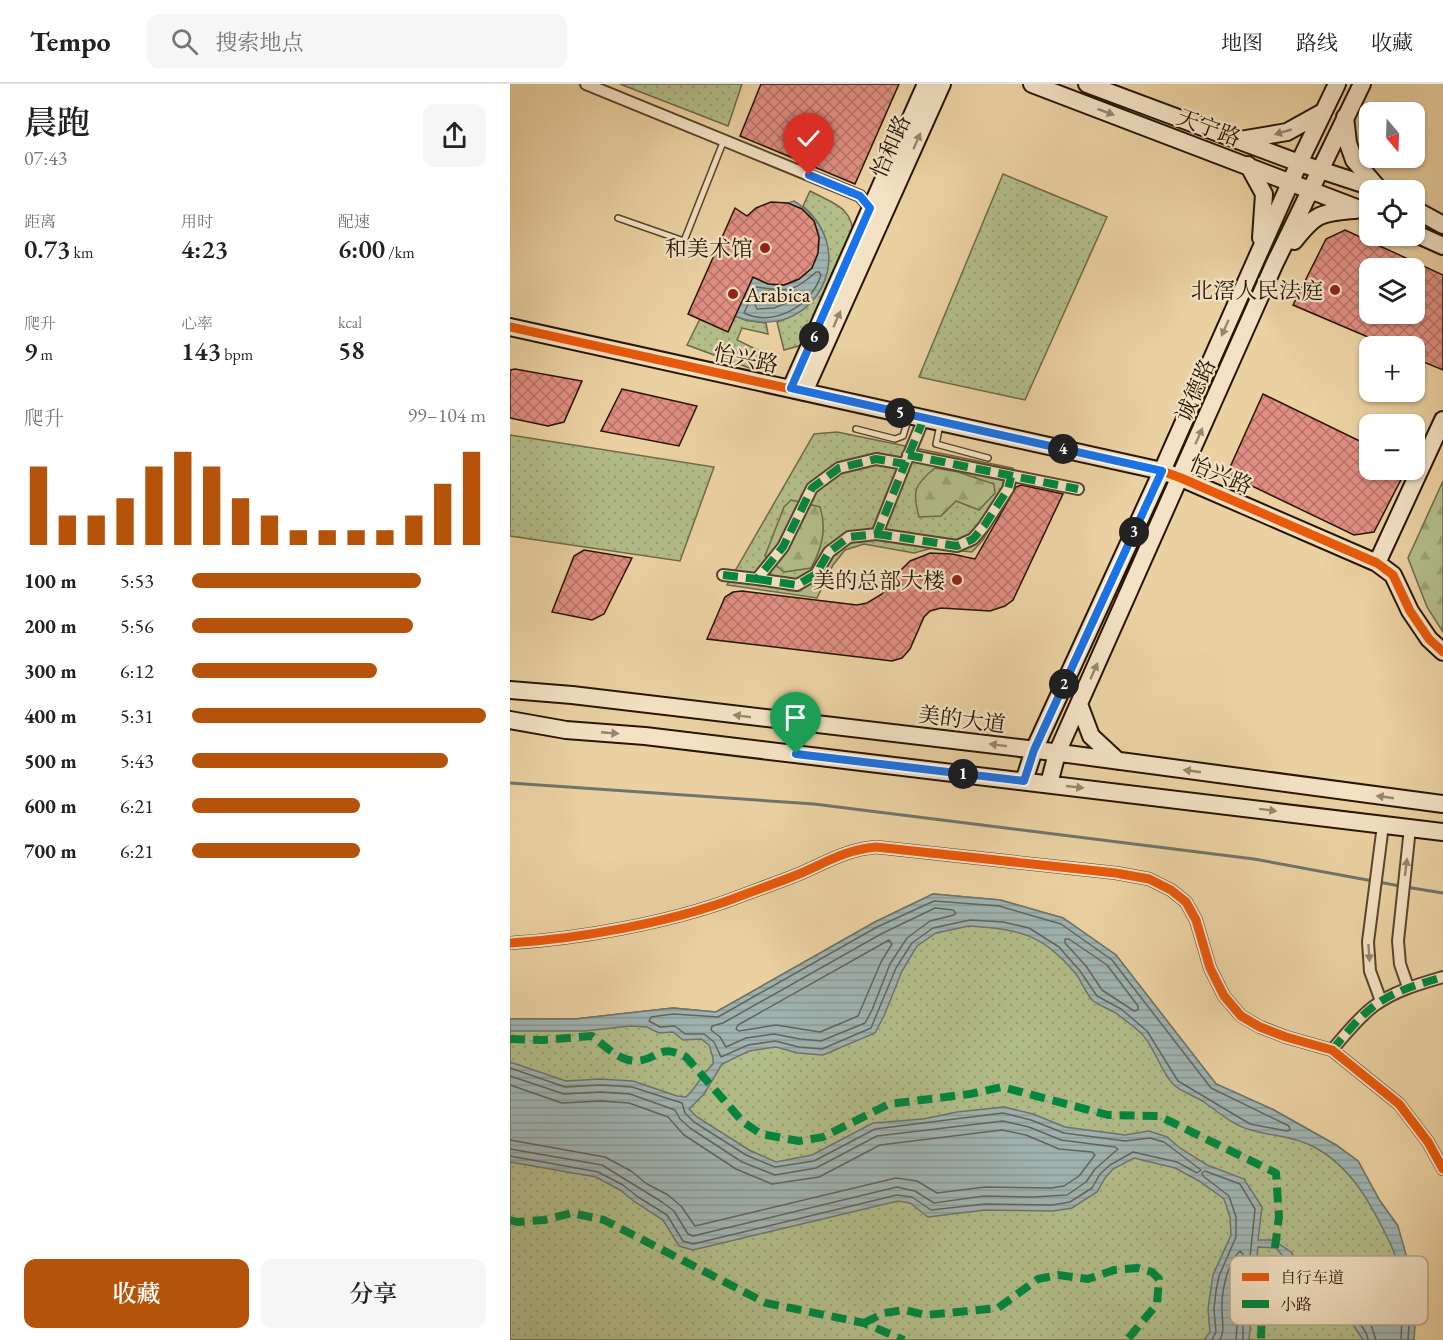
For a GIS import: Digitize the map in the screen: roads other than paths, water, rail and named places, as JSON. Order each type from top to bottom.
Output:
[{"type":"main road","name":"怡和路","points":[[798,390],[865,202],[879,190],[926,84]]},
{"type":"main road","name":"怡和路","points":[[798,390],[942,84]]},
{"type":"main road","name":"天宁路","points":[[1032,84],[1359,209]]},
{"type":"main road","name":"天宁路","points":[[1087,84],[1359,183]]},
{"type":"main road","name":"诚德路","points":[[1024,781],[1034,750],[1162,471],[1299,163],[1337,84]]},
{"type":"main road","name":"诚德路","points":[[1049,784],[1057,753],[1274,265],[1362,84]]},
{"type":"main road","points":[[1239,140],[1287,132],[1323,112]]},
{"type":"main road","points":[[1345,117],[1348,143],[1354,160],[1371,180]]},
{"type":"main road","points":[[1248,165],[1264,194],[1261,247]]},
{"type":"main road","points":[[1274,265],[1309,222],[1323,213],[1359,211]]},
{"type":"main road","points":[[1425,215],[1443,225]]},
{"type":"main road","points":[[1425,238],[1443,246]]},
{"type":"main road","name":"怡兴路","points":[[510,327],[1162,471],[1377,563],[1393,575],[1410,611],[1429,639],[1443,652]]},
{"type":"main road","points":[[1377,563],[1443,420]]},
{"type":"main road","points":[[510,682],[572,694]]},
{"type":"main road","name":"美的大道","points":[[510,690],[572,694],[1034,750],[1443,804]]},
{"type":"main road","points":[[1079,704],[1091,736],[1118,761]]},
{"type":"main road","points":[[510,720],[566,730]]},
{"type":"main road","points":[[510,727],[645,736],[1443,832]]},
{"type":"street","points":[[586,84],[724,140],[865,202]]},
{"type":"street","points":[[876,534],[925,418]]},
{"type":"street","points":[[757,579],[783,548],[812,488],[838,468],[876,459],[907,460],[1078,489]]},
{"type":"street","points":[[723,575],[797,585],[816,574],[829,552],[849,537],[876,534],[957,546],[973,539],[984,526],[1008,489],[1011,477]]},
{"type":"street","points":[[1381,1001],[1370,970],[1368,942],[1383,825]]},
{"type":"street","points":[[1408,987],[1400,964],[1398,941],[1410,828]]},
{"type":"street","points":[[510,943],[589,934],[692,912],[798,874],[855,849],[876,847],[902,849],[1116,873],[1149,879],[1171,890],[1186,902],[1196,920],[1210,968],[1224,996],[1241,1016],[1260,1027],[1286,1037],[1332,1050],[1399,1104],[1428,1142],[1443,1169]]},
{"type":"street","points":[[1332,1050],[1353,1024],[1374,1005],[1408,987],[1443,978]]},
{"type":"lane","points":[[618,218],[684,241],[724,140]]},
{"type":"lane","points":[[856,429],[895,439],[903,436],[925,418],[936,444],[988,458]]},
{"type":"water","points":[[794,201],[816,220],[827,242],[828,266],[822,287],[808,306],[788,318],[763,322],[735,316],[753,277],[772,285],[784,285],[802,277],[815,261],[818,252],[818,232],[809,215],[788,203]]},
{"type":"water","points":[[933,894],[1000,900],[1063,918],[1116,955],[1216,1084],[1272,1109],[1336,1145],[1358,1161],[1380,1201],[1398,1226],[1406,1256],[1396,1256],[1366,1198],[1337,1163],[1305,1143],[1238,1125],[1180,1089],[1168,1078],[1142,1034],[1117,1014],[1093,1001],[1076,974],[1052,950],[1029,936],[1002,929],[969,926],[936,933],[917,946],[902,971],[875,1033],[823,1055],[798,1053],[776,1047],[749,1051],[722,1064],[704,1094],[689,1109],[697,1117],[749,1150],[776,1162],[812,1155],[873,1123],[923,1119],[957,1112],[1004,1107],[1033,1114],[1065,1127],[1125,1135],[1149,1131],[1167,1137],[1207,1165],[1244,1179],[1262,1207],[1258,1240],[1273,1240],[1293,1256],[1283,1256],[1276,1248],[1258,1247],[1257,1256],[1230,1256],[1230,1325],[1250,1325],[1249,1340],[1204,1340],[1210,1332],[1208,1309],[1213,1275],[1231,1235],[1230,1217],[1224,1199],[1199,1181],[1175,1168],[1134,1158],[1113,1169],[1097,1192],[1072,1208],[1053,1211],[985,1210],[928,1217],[910,1203],[898,1201],[693,1250],[679,1246],[663,1220],[620,1190],[596,1177],[510,1162],[510,1062],[566,1081],[600,1079],[633,1081],[686,1097],[713,1064],[713,1058],[709,1045],[701,1039],[683,1040],[673,1032],[659,1033],[647,1027],[630,1026],[585,1031],[510,1031],[510,1019],[575,1019],[673,1008],[716,1012],[875,922]]},
{"type":"water","points":[[1415,1325],[1414,1340],[1363,1340],[1354,1326]]},
{"type":"waterway","points":[[510,783],[814,804],[1254,859],[1400,886]]},
{"type":"waterway","points":[[1406,887],[1443,893]]},
{"type":"place","name":"和美术馆","points":[[765,248]]},
{"type":"place","name":"北滘人民法庭","points":[[1335,290]]},
{"type":"place","name":"Arabica","points":[[733,294]]},
{"type":"place","name":"美的总部大楼","points":[[957,580]]}]
